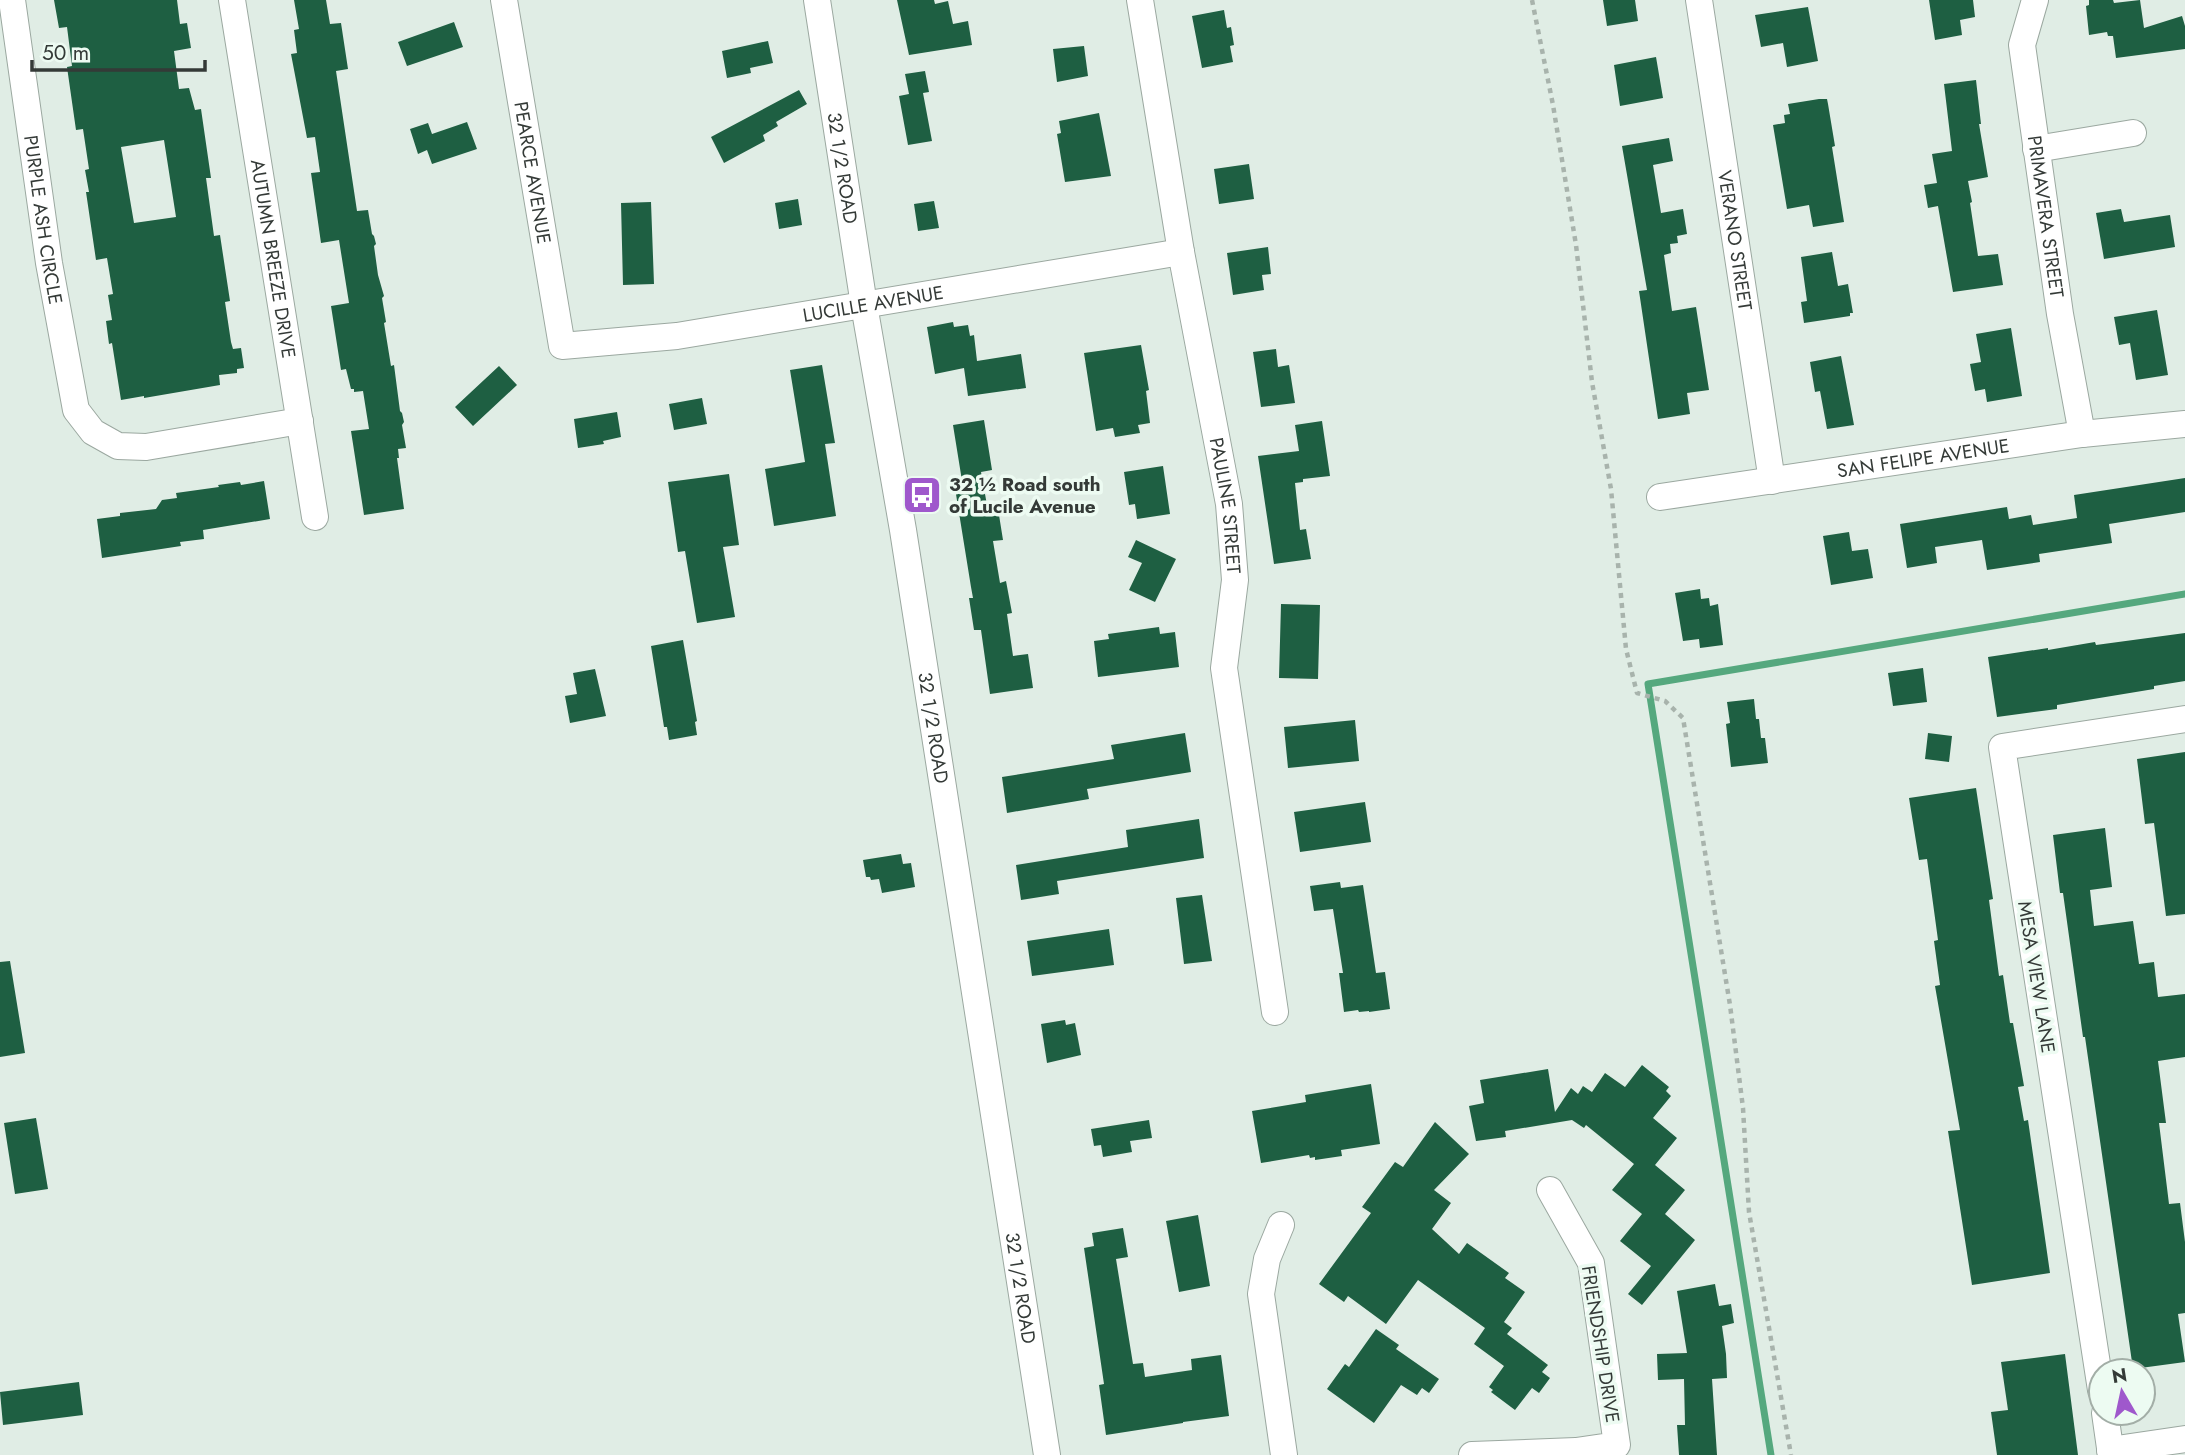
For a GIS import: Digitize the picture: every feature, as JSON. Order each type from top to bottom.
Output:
[{"type":"street","name":"PURPLE ASH CIRCLE","points":[[12,0],[49,263],[76,410],[93,432],[118,446],[146,447],[300,421]]},
{"type":"street","name":"AUTUMN BREEZE DRIVE","points":[[232,0],[315,517]]},
{"type":"street","name":"PEARCE AVENUE","points":[[505,0],[562,346]]},
{"type":"street","name":"32 1/2 ROAD","points":[[817,0],[864,305],[903,530],[1047,1455]]},
{"type":"street","name":"PAULINE STREET","points":[[1140,0],[1181,252],[1229,504],[1235,580],[1224,667],[1275,1013]]},
{"type":"street","name":"VERANO STREET","points":[[1699,0],[1772,481]]},
{"type":"street","name":"PRIMAVERA STREET","points":[[2035,0],[2022,45],[2060,314],[2082,435]]},
{"type":"street","points":[[2036,149],[2133,133]]},
{"type":"street","name":"LUCILLE AVENUE","points":[[562,346],[677,336],[1181,252]]},
{"type":"street","name":"SAN FELIPE AVENUE","points":[[1661,497],[2082,435],[2185,424]]},
{"type":"street","name":"MESA VIEW LANE","points":[[2096,1357],[2002,747],[2185,719]]},
{"type":"street","name":"FRIENDSHIP DRIVE","points":[[1472,1455],[1576,1451],[1617,1446],[1591,1263],[1550,1190]]},
{"type":"street","points":[[1281,1225],[1267,1259],[1261,1294],[1284,1455]]},
{"type":"street","points":[[2107,1427],[2111,1452],[2185,1439]]},
{"type":"path","points":[[1532,0],[1553,105],[1576,245],[1592,382],[1611,489],[1626,649],[1637,693],[1665,701],[1683,718],[1688,743],[1744,1108],[1749,1212],[1791,1455]]},
{"type":"building","points":[[54,0],[177,0],[180,24],[187,23],[191,48],[174,51],[179,89],[189,88],[195,110],[201,109],[211,178],[206,178],[214,236],[220,235],[230,301],[225,302],[231,342],[233,349],[241,348],[244,368],[237,369],[237,373],[219,375],[220,385],[121,400],[106,321],[112,320],[108,295],[113,294],[107,258],[96,260],[86,192],[89,192],[85,170],[89,169],[83,129],[76,130],[67,67],[72,66],[67,27],[59,28]],"holes":[[[164,140],[176,217],[134,223],[121,147]]]},
{"type":"building","points":[[294,0],[326,0],[330,24],[341,23],[348,69],[336,71],[357,211],[368,210],[376,244],[374,246],[378,275],[384,296],[384,323],[404,422],[402,425],[406,448],[398,449],[397,458],[404,509],[364,515],[351,431],[369,429],[363,391],[354,392],[346,369],[341,370],[331,306],[349,303],[339,240],[321,243],[311,173],[320,172],[315,137],[307,138],[291,54],[297,53],[294,30],[299,29]]},
{"type":"building","points":[[897,0],[934,0],[935,4],[948,1],[953,24],[968,21],[972,45],[909,55]]},
{"type":"building","points":[[1603,0],[1635,0],[1638,21],[1607,26]]},
{"type":"building","points":[[1929,0],[1973,0],[1975,17],[1960,20],[1962,35],[1935,40]]},
{"type":"building","points":[[2089,0],[2113,0],[2114,3],[2140,0],[2144,28],[2182,16],[2185,49],[2116,58],[2113,36],[2108,36],[2107,32],[2089,35],[2086,6],[2089,5]]},
{"type":"building","points":[[1808,7],[1818,61],[1787,67],[1783,43],[1761,47],[1755,15]]},
{"type":"building","points":[[1224,10],[1227,28],[1231,27],[1233,62],[1202,68],[1192,16]]},
{"type":"building","points":[[454,22],[463,47],[407,66],[398,42]]},
{"type":"building","points":[[768,41],[773,63],[750,68],[751,73],[727,78],[722,51]]},
{"type":"building","points":[[1084,46],[1088,76],[1057,82],[1053,49]]},
{"type":"building","points":[[1656,57],[1663,98],[1620,106],[1614,65]]},
{"type":"building","points":[[925,71],[929,92],[923,93],[932,141],[908,145],[899,96],[909,94],[905,74]]},
{"type":"building","points":[[1976,80],[1979,124],[1988,177],[1968,181],[1970,203],[1978,256],[1998,254],[2003,285],[1953,292],[1938,206],[1928,208],[1924,185],[1937,183],[1932,154],[1952,151],[1944,84]]},
{"type":"building","points":[[799,90],[807,104],[776,122],[778,126],[763,135],[765,141],[724,163],[711,137]]},
{"type":"building","points":[[1827,99],[1844,222],[1813,227],[1809,205],[1787,209],[1773,125],[1785,123],[1784,115],[1790,114],[1788,104]]},
{"type":"building","points":[[1099,113],[1111,176],[1065,182],[1057,134],[1061,133],[1059,121]]},
{"type":"building","points":[[467,122],[477,149],[432,164],[427,150],[418,154],[410,129],[428,123],[432,134]]},
{"type":"building","points":[[1669,138],[1673,161],[1653,165],[1661,213],[1683,209],[1687,234],[1677,236],[1678,243],[1670,244],[1671,253],[1664,255],[1672,311],[1696,307],[1709,390],[1687,393],[1690,414],[1658,419],[1639,291],[1647,290],[1622,146]]},
{"type":"building","points":[[1249,164],[1254,199],[1219,204],[1214,169]]},
{"type":"building","points":[[798,199],[802,225],[779,229],[775,203]]},
{"type":"building","points":[[934,201],[939,228],[918,231],[914,204]]},
{"type":"building","points":[[651,202],[654,284],[623,285],[621,203]]},
{"type":"building","points":[[2121,209],[2124,222],[2170,215],[2175,247],[2104,259],[2096,213]]},
{"type":"building","points":[[1268,247],[1271,274],[1262,275],[1264,290],[1233,295],[1227,253]]},
{"type":"building","points":[[1832,252],[1838,286],[1848,284],[1853,313],[1850,313],[1850,316],[1804,323],[1801,302],[1807,301],[1801,257]]},
{"type":"building","points":[[2157,310],[2168,375],[2136,380],[2130,343],[2119,345],[2114,317]]},
{"type":"building","points":[[953,322],[954,327],[968,325],[970,336],[974,335],[977,361],[1021,354],[1026,388],[968,396],[964,368],[935,374],[927,327]]},
{"type":"building","points":[[2011,328],[2022,396],[1987,402],[1985,389],[1975,391],[1970,364],[1981,362],[1976,334]]},
{"type":"building","points":[[1141,345],[1149,390],[1146,391],[1150,423],[1138,425],[1140,433],[1115,437],[1113,428],[1096,431],[1084,353]]},
{"type":"building","points":[[1276,349],[1278,367],[1289,365],[1295,403],[1261,407],[1253,352]]},
{"type":"building","points":[[1841,356],[1854,425],[1827,429],[1820,391],[1815,392],[1810,362]]},
{"type":"building","points":[[822,365],[835,443],[825,444],[836,516],[774,526],[765,469],[805,462],[790,370]]},
{"type":"building","points":[[499,366],[517,385],[473,426],[455,407]]},
{"type":"building","points":[[702,398],[707,424],[674,430],[669,404]]},
{"type":"building","points":[[617,412],[621,437],[603,441],[604,444],[578,448],[574,419]]},
{"type":"building","points":[[984,420],[992,470],[981,472],[989,516],[999,515],[1003,540],[993,541],[1000,583],[1006,581],[1012,613],[1007,614],[1013,656],[1028,654],[1033,688],[990,694],[981,630],[974,630],[969,598],[973,598],[955,488],[963,487],[953,425]]},
{"type":"building","points":[[1322,421],[1330,476],[1303,479],[1303,482],[1295,483],[1300,530],[1306,529],[1311,559],[1274,564],[1258,456],[1299,451],[1295,425]]},
{"type":"building","points":[[1163,466],[1170,514],[1137,519],[1135,504],[1129,505],[1124,472]]},
{"type":"building","points":[[729,474],[739,545],[723,547],[735,617],[697,623],[685,551],[678,552],[668,482]]},
{"type":"building","points":[[2185,478],[2185,512],[2109,524],[2112,543],[2039,554],[2040,562],[1987,570],[1982,540],[1935,547],[1937,563],[1907,568],[1900,524],[2007,507],[2009,519],[2031,515],[2033,525],[2077,518],[2074,495]]},
{"type":"building","points":[[264,481],[270,519],[203,530],[204,539],[180,542],[181,546],[102,558],[97,519],[156,509],[162,500],[177,498],[176,493],[240,482],[241,485]]},
{"type":"building","points":[[1849,532],[1852,551],[1868,549],[1873,578],[1831,585],[1823,536]]},
{"type":"building","points":[[1136,540],[1176,559],[1155,602],[1129,590],[1142,563],[1128,557]]},
{"type":"building","points":[[1700,589],[1701,599],[1709,598],[1710,606],[1718,604],[1723,645],[1700,648],[1699,639],[1683,641],[1675,593]]},
{"type":"building","points":[[1281,604],[1320,605],[1318,679],[1279,678]]},
{"type":"building","points":[[1159,627],[1160,634],[1175,632],[1179,667],[1098,677],[1094,641],[1109,639],[1108,634]]},
{"type":"building","points":[[2185,633],[2185,681],[2154,686],[2154,689],[2057,705],[2057,709],[1997,717],[1988,657]]},
{"type":"building","points":[[683,640],[697,735],[669,740],[667,727],[664,727],[651,646]]},
{"type":"building","points":[[1923,668],[1927,702],[1893,706],[1888,673]]},
{"type":"building","points":[[595,669],[606,716],[570,723],[565,696],[577,694],[573,673]]},
{"type":"building","points":[[1754,699],[1761,738],[1765,738],[1768,763],[1731,767],[1726,724],[1730,723],[1727,702]]},
{"type":"building","points":[[1355,720],[1359,761],[1288,768],[1284,727]]},
{"type":"building","points":[[1185,733],[1191,772],[1087,789],[1089,799],[1007,813],[1002,777],[1114,759],[1111,745]]},
{"type":"building","points":[[1928,733],[1952,736],[1949,762],[1925,759]]},
{"type":"building","points":[[2185,752],[2185,914],[2166,916],[2154,823],[2145,824],[2137,759]]},
{"type":"building","points":[[1976,788],[1993,899],[1989,900],[1999,976],[2003,975],[2024,1086],[2018,1087],[2024,1121],[2028,1120],[2050,1273],[1972,1285],[1948,1131],[1960,1130],[1935,986],[1940,985],[1934,941],[1938,940],[1927,859],[1919,860],[1909,798]]},
{"type":"building","points":[[1365,802],[1371,842],[1300,852],[1294,812]]},
{"type":"building","points":[[1199,819],[1204,858],[1057,881],[1059,894],[1021,900],[1016,865],[1128,847],[1126,830]]},
{"type":"building","points":[[2105,828],[2112,887],[2090,890],[2094,926],[2133,921],[2139,964],[2154,962],[2158,997],[2185,994],[2185,1057],[2158,1061],[2166,1123],[2159,1123],[2169,1204],[2180,1203],[2185,1242],[2185,1313],[2178,1314],[2185,1362],[2157,1366],[2157,1357],[2131,1357],[2053,835]]},
{"type":"building","points":[[901,854],[903,864],[911,863],[915,887],[882,893],[879,879],[871,880],[866,877],[863,860]]},
{"type":"building","points":[[1340,882],[1341,888],[1363,885],[1376,973],[1385,972],[1390,1009],[1344,1012],[1339,973],[1343,973],[1333,909],[1314,911],[1310,886]]},
{"type":"building","points":[[1202,895],[1212,961],[1184,964],[1176,898]]},
{"type":"building","points":[[1109,929],[1114,965],[1032,976],[1027,941]]},
{"type":"building","points":[[10,961],[25,1053],[0,1057],[0,962]]},
{"type":"building","points":[[1065,1020],[1066,1025],[1075,1023],[1081,1055],[1047,1063],[1041,1024]]},
{"type":"building","points":[[1642,1065],[1669,1087],[1666,1091],[1671,1096],[1653,1118],[1677,1138],[1655,1165],[1685,1190],[1665,1214],[1695,1240],[1642,1305],[1628,1294],[1651,1266],[1620,1241],[1642,1214],[1612,1190],[1634,1164],[1586,1125],[1584,1128],[1572,1120],[1505,1131],[1506,1137],[1476,1141],[1469,1106],[1484,1103],[1480,1080],[1548,1069],[1555,1112],[1571,1088],[1578,1094],[1583,1086],[1592,1092],[1605,1073],[1625,1087]]},
{"type":"building","points":[[1371,1084],[1380,1144],[1341,1150],[1342,1156],[1315,1160],[1315,1157],[1310,1158],[1309,1155],[1261,1163],[1252,1111],[1306,1102],[1305,1095]]},
{"type":"building","points":[[36,1118],[48,1189],[15,1194],[4,1123]]},
{"type":"building","points":[[1149,1120],[1152,1138],[1130,1141],[1132,1152],[1103,1157],[1101,1145],[1094,1146],[1091,1129]]},
{"type":"building","points":[[1435,1122],[1469,1154],[1434,1190],[1451,1203],[1432,1229],[1459,1254],[1467,1243],[1509,1273],[1505,1278],[1525,1292],[1504,1322],[1512,1328],[1507,1334],[1548,1365],[1542,1372],[1550,1378],[1539,1393],[1532,1388],[1515,1410],[1491,1392],[1493,1390],[1489,1387],[1504,1366],[1474,1344],[1485,1328],[1418,1280],[1386,1324],[1348,1296],[1344,1302],[1319,1284],[1371,1213],[1362,1207],[1395,1162],[1403,1167]]},
{"type":"building","points":[[1198,1215],[1210,1286],[1179,1292],[1166,1221]]},
{"type":"building","points":[[1123,1228],[1128,1257],[1116,1259],[1133,1364],[1143,1363],[1145,1377],[1192,1370],[1191,1359],[1221,1355],[1229,1416],[1106,1435],[1099,1385],[1104,1384],[1084,1248],[1094,1246],[1092,1233]]},
{"type":"building","points":[[1715,1284],[1719,1306],[1731,1304],[1734,1323],[1722,1326],[1727,1378],[1712,1379],[1717,1455],[1679,1455],[1677,1425],[1685,1425],[1684,1379],[1658,1380],[1657,1354],[1687,1353],[1677,1291]]},
{"type":"building","points":[[1376,1329],[1399,1345],[1396,1349],[1439,1379],[1429,1393],[1422,1388],[1417,1395],[1401,1385],[1374,1423],[1327,1389],[1345,1364],[1349,1367]]},
{"type":"building","points":[[2065,1354],[2078,1455],[1997,1455],[1991,1412],[2008,1410],[2001,1362]]},
{"type":"building","points":[[79,1382],[83,1415],[3,1425],[0,1392]]},
{"type":"waterway","points":[[1771,1455],[1648,684],[2185,594]]},
{"type":"place","name":"32 ½ Road south of Lucile Avenue","points":[[922,495]]}]
